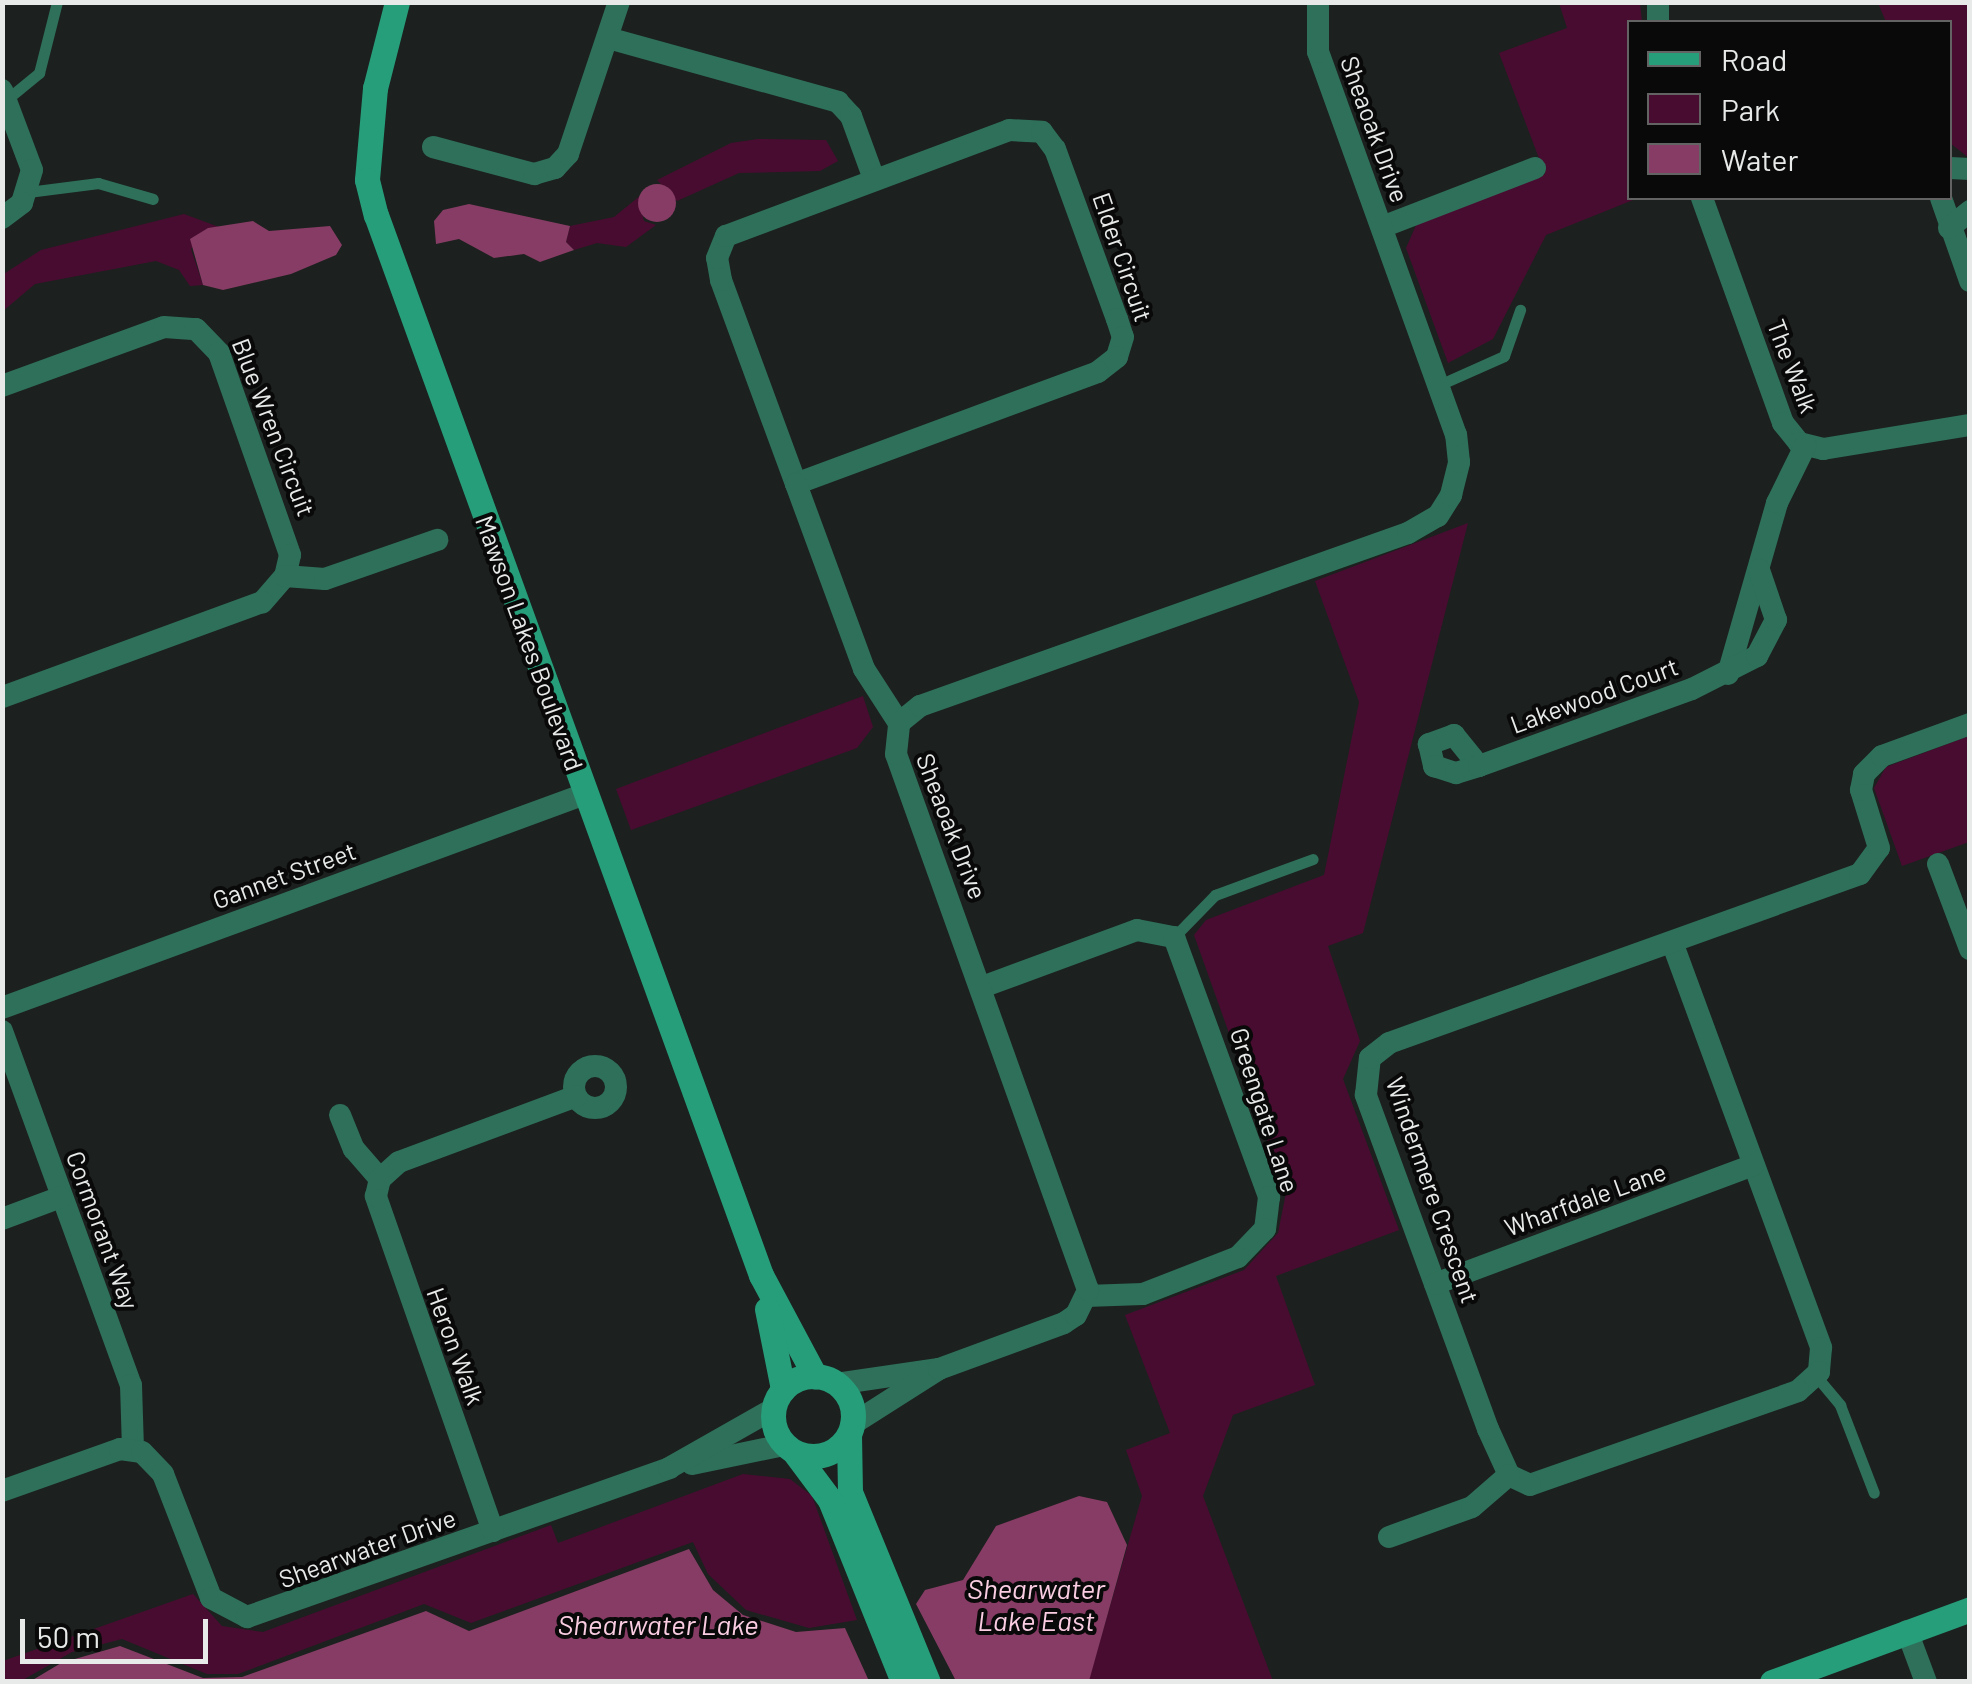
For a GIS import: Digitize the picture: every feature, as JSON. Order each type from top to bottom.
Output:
[{"type":"street","name":"Mawson Lakes Boulevard","points":[[396,2],[375,88],[366,180],[391,263],[760,1275],[778,1399]]},
{"type":"street","points":[[433,146],[534,174],[555,168],[568,154],[620,2]]},
{"type":"street","name":"Sheaoak Drive","points":[[1086,1296],[1079,1254],[896,754],[899,724],[920,706],[1408,533],[1438,516],[1459,462],[1439,384],[1318,52],[1318,2]]},
{"type":"street","points":[[608,38],[838,102],[851,116],[874,179]]},
{"type":"street","points":[[2,218],[28,192],[32,170],[4,95]]},
{"type":"street","name":"Elder Circuit","points":[[796,484],[1098,372],[1123,346],[1055,149],[1042,132],[1009,130],[738,228],[720,246],[721,280],[796,484],[869,680],[899,724]]},
{"type":"street","points":[[1382,227],[1535,168]]},
{"type":"street","name":"The Walk","points":[[1703,200],[1782,423],[1805,446],[1824,449],[1970,425]]},
{"type":"street","points":[[1942,200],[1970,281]]},
{"type":"street","points":[[1949,228],[1970,211]]},
{"type":"street","name":"Blue Wren Circuit","points":[[2,386],[164,327],[196,329],[208,337],[287,537],[285,576]]},
{"type":"street","points":[[1728,674],[1777,502],[1805,446]]},
{"type":"street","points":[[2,696],[262,602],[285,576],[326,580],[437,540]]},
{"type":"street","name":"Lakewood Court","points":[[1479,766],[1728,674],[1757,656],[1776,620],[1760,570]]},
{"type":"street","name":"Windermere Crescent","points":[[1509,1475],[1366,1094],[1370,1058],[1389,1043],[1869,868],[1878,848],[1861,790],[1864,774],[1882,756],[1970,724]]},
{"type":"street","name":"Gannet Street","points":[[2,1008],[585,794]]},
{"type":"street","points":[[1938,864],[1970,949]]},
{"type":"street","points":[[982,986],[1138,930],[1174,936]]},
{"type":"street","name":"Greengate Lane","points":[[1086,1296],[1143,1294],[1238,1257],[1254,1245],[1269,1213],[1228,1076],[1174,936]]},
{"type":"street","points":[[1389,1538],[1472,1506],[1509,1475],[1544,1483],[1798,1390],[1816,1376],[1820,1348],[1672,942]]},
{"type":"street","name":"Cormorant Way","points":[[2,1031],[132,1385],[133,1449]]},
{"type":"street","points":[[340,1115],[354,1149],[380,1179],[399,1162],[576,1096]]},
{"type":"street","name":"Wharfdale Lane","points":[[1435,1284],[1753,1165]]},
{"type":"street","name":"Heron Walk","points":[[380,1179],[377,1209],[493,1531]]},
{"type":"street","points":[[2,1219],[61,1198]]},
{"type":"street","name":"Mawson Lakes Boulevard","points":[[760,1275],[825,1380]]},
{"type":"street","points":[[790,1449],[826,1455],[850,1430],[939,1369],[1064,1323],[1086,1296]]},
{"type":"street","points":[[903,1682],[830,1500],[774,1430],[778,1399],[825,1380],[939,1369]]},
{"type":"street","points":[[825,1380],[850,1400],[850,1492],[928,1682]]},
{"type":"street","name":"Shearwater Drive","points":[[669,1468],[778,1399]]},
{"type":"street","points":[[2,1491],[133,1449]]},
{"type":"street","name":"Shearwater Drive","points":[[133,1449],[159,1466],[212,1598],[237,1616],[264,1614],[669,1468],[790,1449]]},
{"type":"street","points":[[1772,1682],[1970,1608]]},
{"type":"street","points":[[1908,1632],[1926,1682]]},
{"type":"lane","points":[[4,95],[39,73],[57,2]]},
{"type":"lane","points":[[28,192],[98,184],[153,199]]},
{"type":"lane","points":[[1439,384],[1504,356],[1520,310]]},
{"type":"lane","points":[[1174,936],[1215,895],[1312,859]]},
{"type":"lane","points":[[1816,1376],[1840,1405],[1874,1493]]},
{"type":"green space","points":[[1559,3],[1640,3],[1642,20],[1627,20],[1627,200],[1633,200],[1546,235],[1493,339],[1448,363],[1406,248],[1417,223],[1545,174],[1499,53],[1567,28]]},
{"type":"green space","points":[[1878,3],[1969,3],[1969,158],[1952,145],[1952,20],[1885,20]]},
{"type":"green space","points":[[758,139],[826,140],[838,161],[820,171],[739,173],[677,201],[657,180],[731,143]]},
{"type":"green space","points":[[646,191],[640,206],[644,221],[656,225],[626,247],[597,243],[574,250],[566,242],[570,226],[614,217]]},
{"type":"green space","points":[[184,214],[219,227],[208,228],[191,249],[203,285],[190,286],[179,270],[156,261],[35,284],[3,311],[2,275],[41,250]]},
{"type":"green space","points":[[1468,523],[1363,933],[1328,946],[1360,1041],[1343,1079],[1399,1230],[1276,1276],[1315,1385],[1233,1415],[1203,1496],[1273,1681],[1088,1682],[1142,1496],[1126,1450],[1170,1433],[1125,1315],[1244,1270],[1278,1233],[1286,1193],[1194,935],[1206,920],[1324,875],[1359,702],[1315,581]]},
{"type":"green space","points":[[863,696],[873,727],[857,748],[631,830],[616,789]]},
{"type":"green space","points":[[1969,736],[1969,842],[1902,866],[1874,788],[1886,767]]},
{"type":"green space","points":[[743,1474],[790,1479],[812,1496],[857,1620],[809,1628],[746,1610],[708,1574],[693,1542],[471,1623],[424,1604],[238,1674],[207,1674],[122,1639],[72,1652],[21,1681],[3,1681],[3,1661],[193,1594],[222,1626],[263,1632],[551,1525],[558,1543]]},
{"type":"water","points":[[657,184],[670,190],[676,203],[670,216],[657,222],[644,216],[638,203],[644,190]]},
{"type":"water","points":[[469,204],[570,226],[566,242],[574,250],[540,262],[524,254],[494,258],[459,239],[436,244],[434,221],[443,210]]},
{"type":"water","points":[[253,221],[269,231],[330,226],[342,245],[336,255],[291,274],[223,290],[203,285],[190,239],[208,228]]},
{"type":"water","name":"Shearwater Lake East","points":[[1079,1496],[1107,1502],[1127,1545],[1089,1681],[956,1681],[916,1604],[925,1590],[963,1580],[996,1526]]},
{"type":"water","name":"Shearwater Lake","points":[[689,1549],[713,1590],[743,1615],[796,1632],[845,1628],[869,1681],[31,1681],[61,1663],[120,1646],[203,1678],[242,1677],[426,1611],[469,1631]]}]
